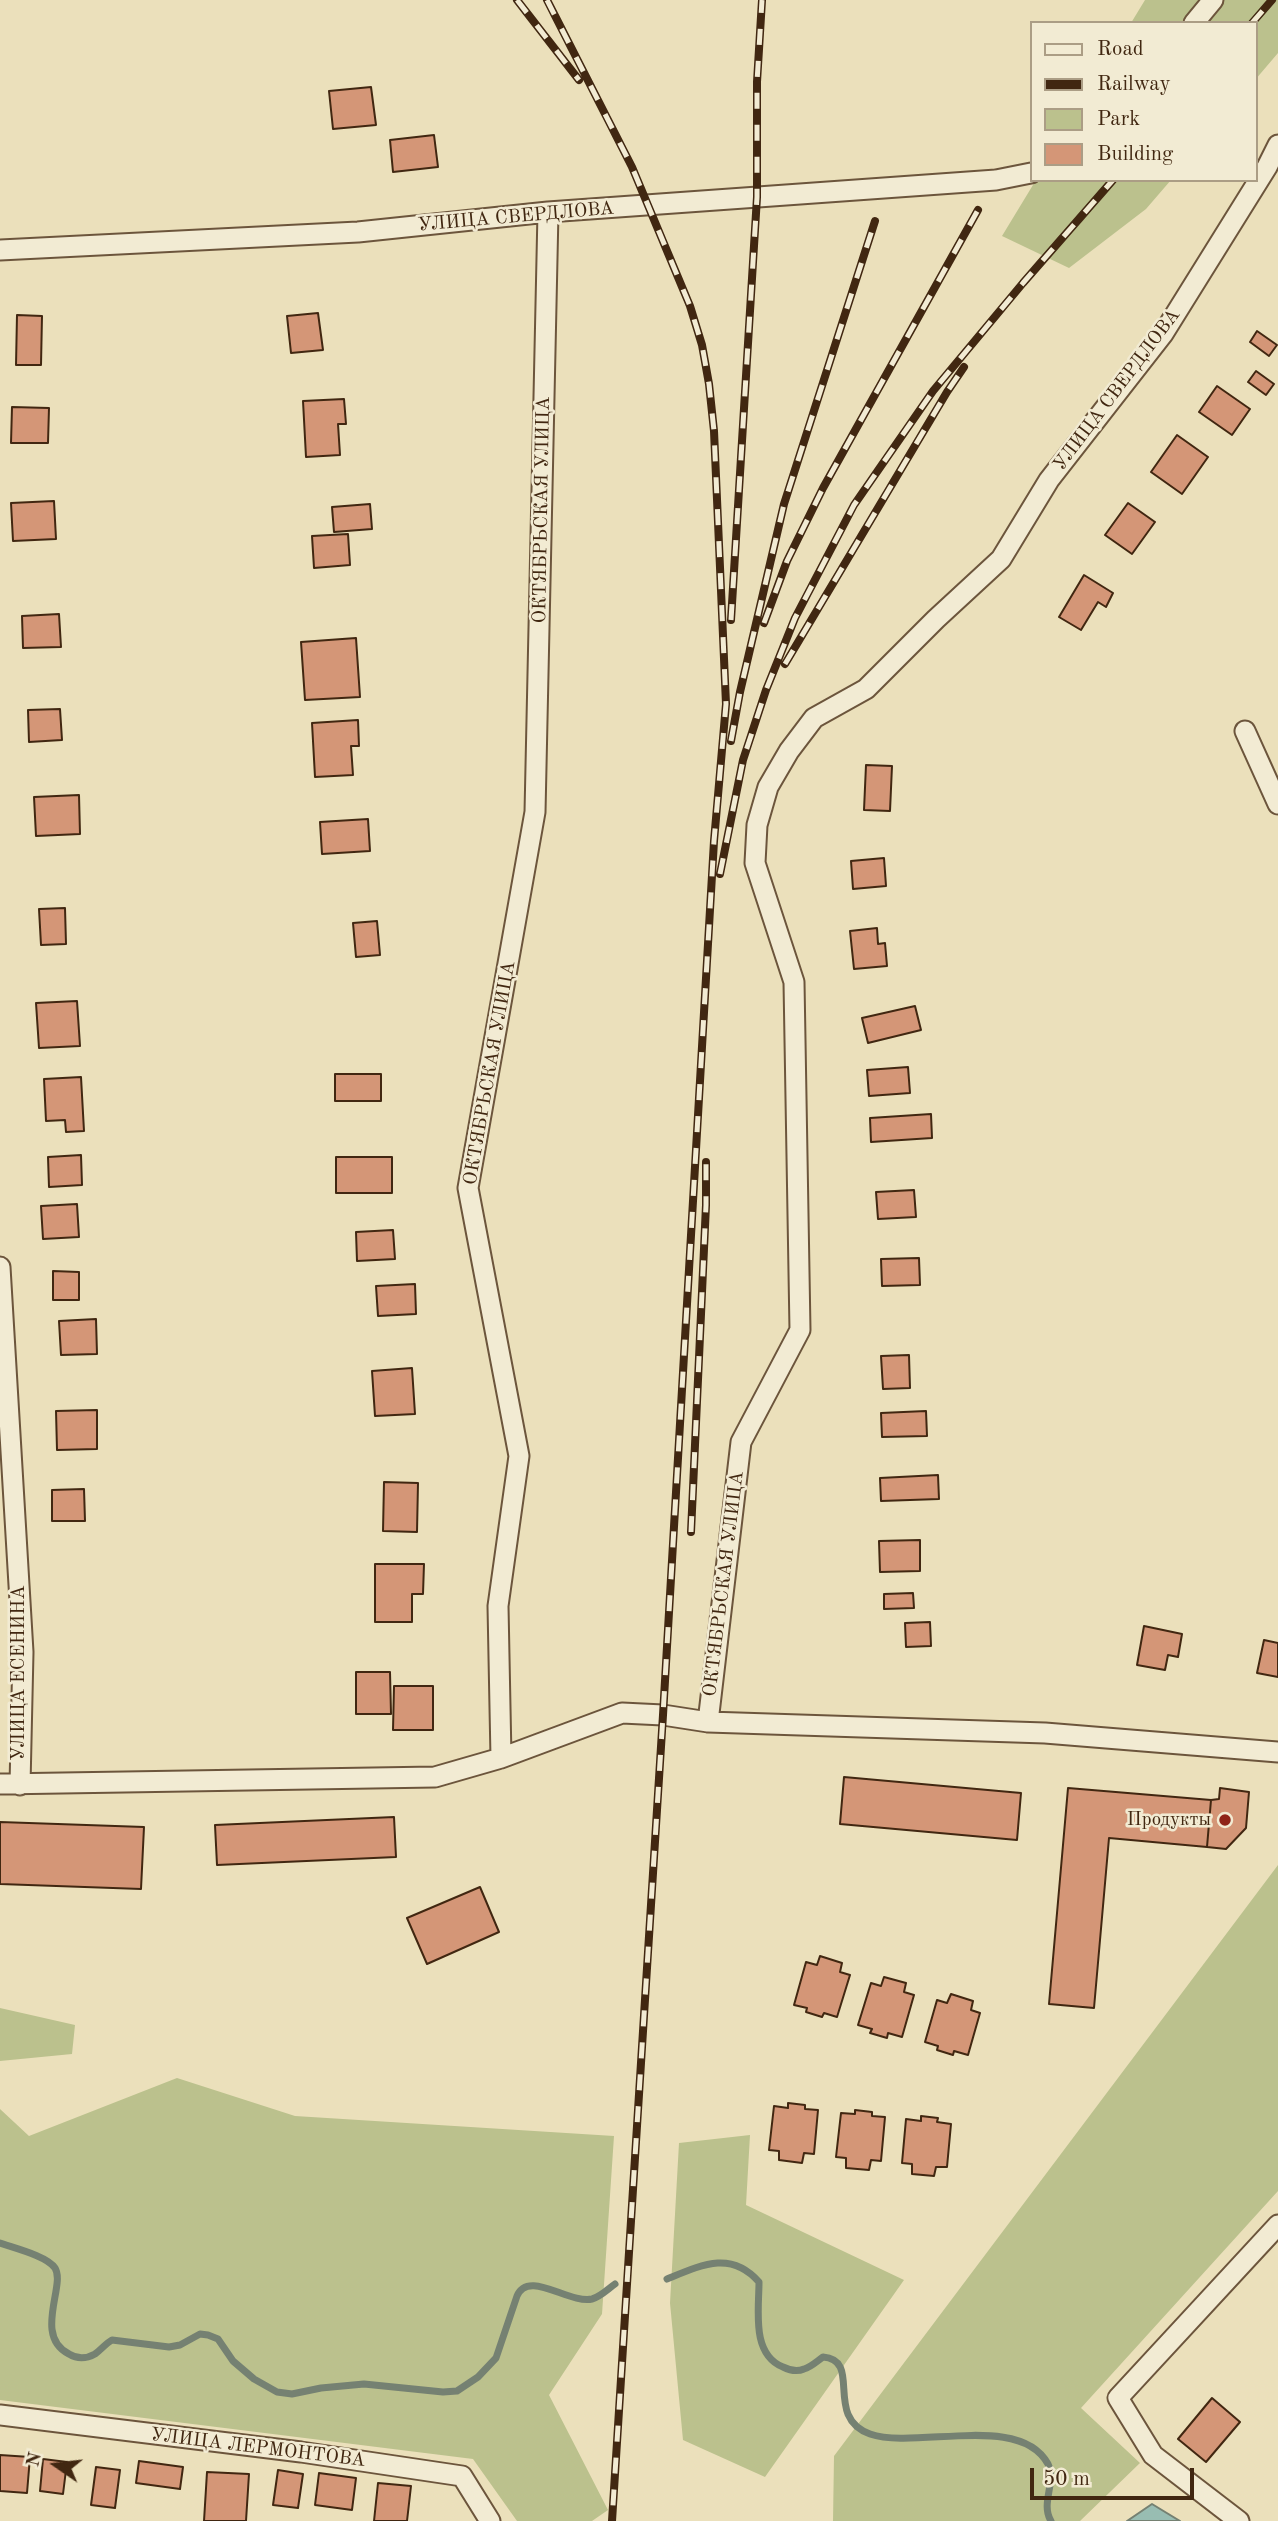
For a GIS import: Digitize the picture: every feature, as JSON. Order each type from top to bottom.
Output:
[{"type":"street","points":[[1196,21],[1213,0]]},
{"type":"street","name":"УЛИЦА СВЕРДЛОВА","points":[[936,619],[1001,559],[1049,480],[1163,334],[1278,145]]},
{"type":"street","name":"УЛИЦА СВЕРДЛОВА","points":[[0,250],[358,232],[548,212],[996,180],[1030,173]]},
{"type":"street","name":"ОКТЯБРЬСКАЯ УЛИЦА","points":[[548,212],[535,812],[468,1188],[519,1456],[498,1606],[501,1758],[622,1713],[663,1715],[708,1722],[1045,1733],[1278,1752]]},
{"type":"street","name":"ОКТЯБРЬСКАЯ УЛИЦА","points":[[708,1722],[741,1442],[800,1331],[794,982],[755,863],[757,825],[768,787],[789,751],[814,718],[866,689],[936,619]]},
{"type":"street","points":[[1245,731],[1278,804]]},
{"type":"street","name":"УЛИЦА ЕСЕНИНА","points":[[0,1267],[23,1652],[10,1784]]},
{"type":"street","points":[[10,1784],[435,1777],[501,1758]]},
{"type":"street","points":[[1239,2521],[1153,2455],[1118,2398],[1278,2225]]},
{"type":"street","name":"УЛИЦА ЛЕРМОНТОВА","points":[[0,2415],[301,2452],[462,2476],[490,2521]]},
{"type":"green space","points":[[1145,0],[1278,0],[1278,53],[1257,78],[1257,21],[1132,21]]},
{"type":"green space","points":[[1035,182],[1169,182],[1146,209],[1069,268],[1002,236]]},
{"type":"green space","points":[[1278,1865],[1278,2191],[1081,2408],[1140,2463],[1080,2521],[833,2521],[834,2456]]},
{"type":"green space","points":[[0,2008],[75,2025],[72,2054],[0,2061]]},
{"type":"green space","points":[[177,2078],[295,2116],[614,2136],[602,2314],[549,2395],[608,2510],[592,2521],[517,2521],[473,2459],[0,2400],[0,2109],[29,2136]]},
{"type":"green space","points":[[750,2135],[746,2205],[904,2280],[765,2477],[683,2440],[670,2303],[679,2143]]},
{"type":"water","points":[[1152,2504],[1180,2521],[1127,2521]]},
{"type":"building","points":[[371,87],[376,125],[333,129],[329,91]]},
{"type":"building","points":[[434,135],[438,167],[393,172],[390,140]]},
{"type":"building","points":[[318,313],[323,350],[291,353],[287,316]]},
{"type":"building","points":[[17,315],[42,316],[41,365],[16,365]]},
{"type":"building","points":[[1257,331],[1277,345],[1269,356],[1250,342]]},
{"type":"building","points":[[1256,371],[1274,384],[1266,395],[1248,382]]},
{"type":"building","points":[[1217,386],[1250,409],[1232,435],[1199,412]]},
{"type":"building","points":[[344,399],[346,424],[338,424],[340,455],[306,457],[303,401]]},
{"type":"building","points":[[12,407],[49,408],[48,443],[11,443]]},
{"type":"building","points":[[1177,435],[1208,457],[1182,494],[1151,472]]},
{"type":"building","points":[[54,501],[56,539],[13,541],[11,503]]},
{"type":"building","points":[[1128,503],[1155,522],[1132,554],[1105,535]]},
{"type":"building","points":[[370,504],[372,529],[334,532],[332,507]]},
{"type":"building","points":[[348,534],[350,565],[314,568],[312,536]]},
{"type":"building","points":[[1084,575],[1113,593],[1106,607],[1098,602],[1081,630],[1059,617]]},
{"type":"building","points":[[59,614],[61,647],[23,648],[22,616]]},
{"type":"building","points":[[356,638],[360,697],[305,700],[301,642]]},
{"type":"building","points":[[60,709],[62,740],[29,742],[28,710]]},
{"type":"building","points":[[358,720],[359,746],[351,746],[353,775],[315,777],[312,723]]},
{"type":"building","points":[[866,765],[892,766],[890,811],[864,810]]},
{"type":"building","points":[[79,795],[80,834],[36,836],[34,797]]},
{"type":"building","points":[[368,819],[370,851],[322,854],[320,822]]},
{"type":"building","points":[[884,858],[886,886],[853,889],[851,861]]},
{"type":"building","points":[[65,908],[66,944],[41,945],[39,909]]},
{"type":"building","points":[[377,921],[380,955],[356,957],[353,923]]},
{"type":"building","points":[[877,928],[878,944],[885,943],[887,966],[854,969],[850,931]]},
{"type":"building","points":[[77,1001],[80,1046],[39,1048],[36,1003]]},
{"type":"building","points":[[915,1006],[921,1030],[868,1043],[862,1018]]},
{"type":"building","points":[[908,1067],[910,1093],[869,1096],[867,1070]]},
{"type":"building","points":[[335,1074],[381,1074],[381,1101],[335,1101]]},
{"type":"building","points":[[81,1077],[84,1131],[66,1132],[65,1120],[46,1121],[44,1079]]},
{"type":"building","points":[[931,1114],[932,1138],[871,1142],[870,1118]]},
{"type":"building","points":[[81,1155],[82,1185],[49,1187],[48,1157]]},
{"type":"building","points":[[336,1157],[392,1157],[392,1193],[336,1193]]},
{"type":"building","points":[[914,1190],[916,1217],[878,1219],[876,1192]]},
{"type":"building","points":[[77,1204],[79,1237],[43,1239],[41,1206]]},
{"type":"building","points":[[393,1230],[395,1259],[357,1261],[356,1232]]},
{"type":"building","points":[[919,1258],[920,1285],[882,1286],[881,1259]]},
{"type":"building","points":[[53,1271],[79,1272],[79,1300],[53,1300]]},
{"type":"building","points":[[415,1284],[416,1314],[378,1316],[376,1286]]},
{"type":"building","points":[[96,1319],[97,1354],[61,1355],[59,1321]]},
{"type":"building","points":[[909,1355],[910,1388],[883,1389],[881,1356]]},
{"type":"building","points":[[412,1368],[415,1414],[375,1416],[372,1371]]},
{"type":"building","points":[[97,1410],[97,1449],[57,1450],[56,1411]]},
{"type":"building","points":[[926,1411],[927,1436],[882,1437],[881,1413]]},
{"type":"building","points":[[938,1475],[939,1499],[881,1501],[880,1478]]},
{"type":"building","points":[[384,1482],[418,1483],[417,1532],[383,1531]]},
{"type":"building","points":[[84,1489],[85,1521],[52,1521],[52,1490]]},
{"type":"building","points":[[920,1540],[920,1571],[880,1572],[879,1541]]},
{"type":"building","points":[[375,1564],[424,1564],[423,1594],[412,1594],[412,1622],[375,1622]]},
{"type":"building","points":[[913,1593],[914,1608],[884,1609],[884,1594]]},
{"type":"building","points":[[930,1622],[931,1646],[906,1647],[905,1623]]},
{"type":"building","points":[[1144,1626],[1182,1634],[1178,1657],[1168,1655],[1165,1670],[1137,1665]]},
{"type":"building","points":[[1264,1640],[1278,1643],[1278,1677],[1257,1673]]},
{"type":"building","points":[[356,1672],[390,1672],[391,1714],[356,1714]]},
{"type":"building","points":[[394,1686],[433,1686],[433,1730],[393,1730]]},
{"type":"building","points":[[844,1777],[1021,1793],[1017,1840],[840,1824]]},
{"type":"building","points":[[1068,1788],[1211,1800],[1207,1847],[1109,1838],[1094,2008],[1049,2004]]},
{"type":"building","points":[[1220,1788],[1249,1792],[1246,1828],[1226,1849],[1207,1847],[1211,1800],[1219,1799]]},
{"type":"building","points":[[394,1817],[396,1857],[217,1865],[215,1825]]},
{"type":"building","points":[[0,1822],[144,1827],[141,1889],[0,1884]]},
{"type":"building","points":[[480,1887],[499,1932],[427,1964],[407,1918]]},
{"type":"building","points":[[820,1956],[842,1963],[840,1972],[850,1975],[837,2017],[824,2013],[822,2017],[806,2012],[807,2008],[794,2005],[806,1962],[817,1965]]},
{"type":"building","points":[[884,1977],[906,1983],[904,1992],[914,1995],[902,2037],[888,2033],[887,2038],[870,2033],[872,2029],[858,2025],[871,1983],[881,1986]]},
{"type":"building","points":[[951,1994],[973,2001],[971,2010],[980,2013],[968,2055],[954,2051],[953,2055],[937,2050],[938,2046],[925,2042],[937,2000],[947,2003]]},
{"type":"building","points":[[788,2103],[818,2110],[814,2154],[804,2153],[802,2163],[779,2160],[779,2151],[769,2150],[774,2106],[788,2108]]},
{"type":"building","points":[[855,2110],[885,2117],[881,2161],[871,2160],[869,2170],[846,2168],[846,2158],[836,2157],[841,2113],[855,2114]]},
{"type":"building","points":[[921,2116],[938,2118],[937,2122],[951,2124],[947,2167],[936,2167],[934,2176],[912,2174],[912,2164],[902,2163],[906,2119],[921,2121]]},
{"type":"building","points":[[1212,2398],[1240,2422],[1206,2462],[1178,2439]]},
{"type":"building","points":[[0,2455],[30,2457],[27,2493],[0,2491]]},
{"type":"building","points":[[43,2459],[67,2462],[63,2494],[40,2491]]},
{"type":"building","points":[[139,2461],[183,2467],[180,2489],[136,2483]]},
{"type":"building","points":[[96,2467],[120,2470],[115,2508],[91,2505]]},
{"type":"building","points":[[278,2470],[303,2474],[298,2508],[273,2505]]},
{"type":"building","points":[[207,2472],[249,2474],[246,2521],[204,2521]]},
{"type":"building","points":[[319,2473],[356,2478],[352,2510],[315,2505]]},
{"type":"building","points":[[378,2483],[411,2486],[407,2521],[374,2521]]},
{"type":"waterway","points":[[0,2243],[38,2256],[55,2268],[57,2286],[53,2335],[59,2346],[72,2356],[92,2356],[112,2340],[169,2347],[180,2345],[200,2334],[208,2335],[218,2339],[233,2361],[254,2379],[277,2392],[292,2394],[364,2384],[457,2391],[478,2377],[496,2358],[517,2296],[522,2289],[540,2286],[572,2297],[592,2299],[615,2284]]},
{"type":"waterway","points":[[667,2279],[715,2263],[727,2263],[748,2272],[759,2282],[759,2330],[766,2352],[773,2361],[793,2370],[807,2368],[823,2357],[835,2360],[841,2368],[848,2415],[856,2426],[870,2434],[890,2438],[992,2436],[1015,2440],[1034,2448],[1048,2464],[1050,2471],[1047,2507],[1051,2521]]},
{"type":"railway","points":[[517,0],[579,80]]},
{"type":"railway","points":[[547,0],[632,167],[690,306],[702,345],[714,431],[726,704],[714,841],[612,2521]]},
{"type":"railway","points":[[731,620],[757,197],[757,82],[762,0]]},
{"type":"railway","points":[[1254,21],[1272,0]]},
{"type":"railway","points":[[720,874],[743,760],[766,690],[795,618],[854,505],[933,391],[1111,182]]},
{"type":"railway","points":[[764,623],[787,561],[823,488],[978,210]]},
{"type":"railway","points":[[731,741],[784,504],[875,221]]},
{"type":"railway","points":[[785,664],[964,367]]},
{"type":"railway","points":[[691,1532],[706,1162]]},
{"type":"place","name":"Продукты","points":[[1225,1820]]}]
